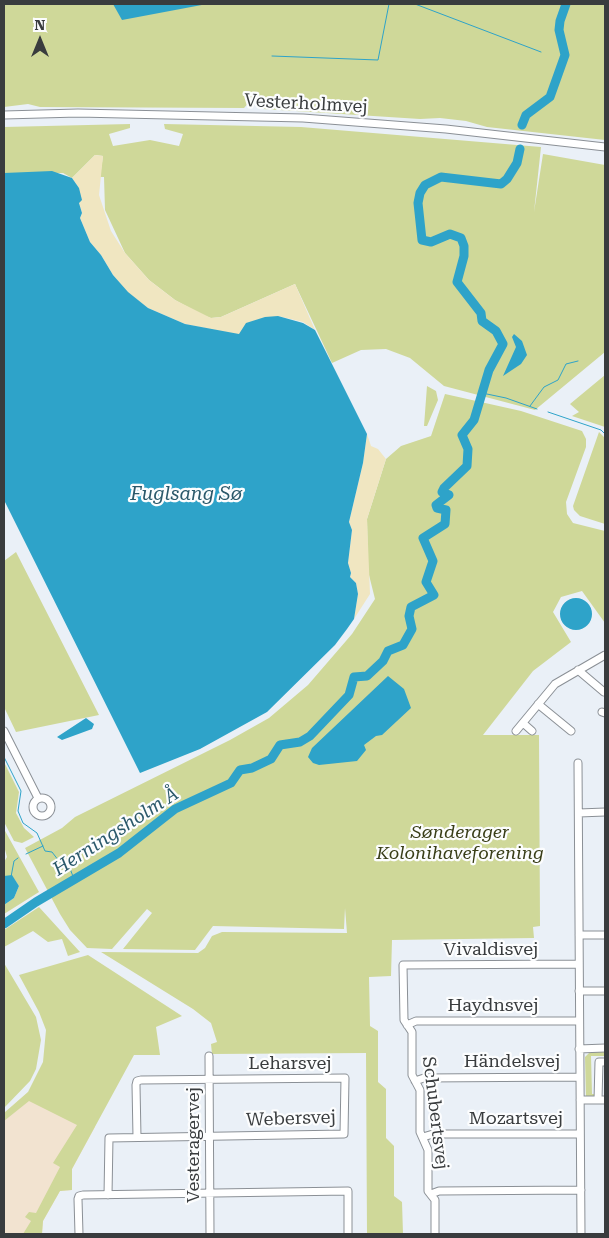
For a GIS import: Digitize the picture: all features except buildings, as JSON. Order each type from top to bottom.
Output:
[{"type":"street","name":"Vesterholmvej","points":[[4,115],[78,113],[303,118],[446,129],[605,147]]},
{"type":"street","points":[[516,731],[555,684],[605,655]]},
{"type":"street","points":[[578,670],[604,692]]},
{"type":"street","points":[[538,704],[571,731]]},
{"type":"street","points":[[522,723],[532,731]]},
{"type":"street","points":[[4,731],[38,798]]},
{"type":"street","points":[[578,764],[581,1234]]},
{"type":"street","points":[[579,813],[605,812]]},
{"type":"street","points":[[579,935],[605,935]]},
{"type":"street","name":"Vivaldisvej","points":[[403,965],[579,964]]},
{"type":"street","name":"Schubertsvej","points":[[403,965],[404,1020],[412,1032],[412,1075],[420,1090],[420,1132],[428,1150],[428,1191],[435,1200],[435,1234]]},
{"type":"street","points":[[579,992],[605,992]]},
{"type":"street","name":"Haydnsvej","points":[[408,1025],[416,1021],[579,1021]]},
{"type":"street","points":[[580,1049],[605,1048]]},
{"type":"street","name":"Vesteragervej","points":[[209,1056],[210,1234]]},
{"type":"street","points":[[580,1100],[602,1100],[599,1062],[605,1062]]},
{"type":"street","name":"Händelsvej","points":[[414,1080],[424,1078],[580,1077]]},
{"type":"street","name":"Leharsvej","points":[[209,1079],[345,1078],[345,1104]]},
{"type":"street","points":[[137,1137],[137,1081],[209,1079]]},
{"type":"street","name":"Webersvej","points":[[209,1136],[340,1135],[344,1134],[346,1130],[345,1104]]},
{"type":"street","name":"Mozartsvej","points":[[423,1137],[433,1134],[580,1134]]},
{"type":"street","points":[[108,1195],[109,1138],[209,1136]]},
{"type":"street","points":[[431,1194],[439,1191],[580,1190]]},
{"type":"street","points":[[79,1234],[79,1196],[348,1192],[348,1234]]},
{"type":"shaded area","points":[[28,1092],[95,1127],[72,1169],[72,1190],[60,1191],[43,1221],[42,1234],[4,1234],[4,1113]]},
{"type":"green space","points":[[4,4],[605,4],[605,140],[487,127],[466,121],[440,118],[420,119],[264,109],[258,99],[253,98],[244,108],[40,107],[28,104],[4,107]]},
{"type":"green space","points":[[130,124],[130,128],[109,134],[113,146],[150,140],[179,146],[183,134],[165,129],[164,124],[301,127],[541,147],[534,212],[543,154],[605,165],[605,352],[535,410],[444,386],[410,358],[386,349],[361,350],[332,363],[295,284],[221,317],[211,318],[202,315],[175,300],[149,280],[125,253],[105,210],[104,177],[100,177],[103,156],[95,155],[72,178],[63,173],[4,173],[4,127]]},
{"type":"green space","points":[[605,375],[605,427],[572,416],[579,412],[570,404]]},
{"type":"green space","points":[[427,386],[436,391],[438,400],[427,426],[424,426]]},
{"type":"green space","name":"Sønderager Kolonihaveforening","points":[[445,394],[521,411],[582,431],[586,439],[586,447],[566,502],[567,514],[573,523],[605,531],[605,623],[582,591],[561,597],[553,612],[571,642],[533,671],[483,735],[539,735],[540,926],[533,927],[534,938],[392,940],[391,976],[369,977],[370,1026],[378,1031],[378,1082],[386,1089],[386,1138],[394,1146],[394,1196],[402,1202],[403,1234],[367,1234],[366,1053],[212,1054],[211,1044],[217,1042],[211,1023],[193,1009],[101,952],[198,953],[205,948],[212,936],[222,932],[347,933],[345,908],[344,929],[213,926],[195,950],[123,949],[152,913],[147,909],[112,949],[87,948],[70,930],[60,914],[25,848],[62,828],[75,817],[230,740],[269,718],[308,685],[352,634],[375,599],[368,571],[367,519],[386,459],[401,446],[431,436]]},
{"type":"green space","points":[[599,432],[605,438],[605,524],[580,516],[573,506]]},
{"type":"green space","points":[[16,552],[99,715],[16,732],[4,707],[4,561]]},
{"type":"green space","points":[[4,762],[19,792],[16,813],[24,828],[34,837],[22,843],[14,841],[4,822]]},
{"type":"green space","points":[[4,829],[39,892],[4,914],[4,905],[14,898],[19,886],[12,876],[4,876],[4,862],[7,857],[4,846]]},
{"type":"green space","points":[[39,907],[80,952],[68,956],[62,939],[48,942],[33,931],[4,947],[4,930]]},
{"type":"green space","points":[[88,955],[182,1016],[156,1027],[160,1055],[134,1055],[72,1169],[72,1190],[60,1191],[43,1221],[42,1234],[23,1234],[31,1221],[25,1217],[29,1212],[36,1213],[60,1167],[53,1163],[77,1125],[29,1101],[4,1121],[4,1113],[28,1092],[43,1062],[46,1030],[39,1012],[19,975]]},
{"type":"green space","points":[[4,963],[36,1017],[41,1040],[36,1069],[30,1081],[4,1108]]},
{"type":"green space","points":[[590,1052],[605,1052],[605,1056],[591,1056],[592,1094],[596,1094],[593,1098],[586,1098],[585,1057]]},
{"type":"sand","points":[[95,155],[103,156],[99,195],[111,231],[125,253],[149,280],[175,300],[211,318],[221,317],[295,284],[315,330],[303,322],[278,316],[240,335],[185,324],[148,308],[128,293],[90,242],[80,218],[82,213],[79,203],[79,188],[72,178]]},
{"type":"sand","points":[[367,434],[371,446],[378,449],[386,459],[367,519],[370,594],[354,619],[358,594],[356,583],[350,577],[351,573],[348,563],[352,530],[349,522],[363,463]]},
{"type":"water","points":[[113,4],[207,4],[122,20]]},
{"type":"water","name":"Fuglsang Sø","points":[[52,171],[72,178],[79,188],[82,200],[79,203],[82,213],[80,218],[90,242],[101,255],[113,275],[128,292],[148,308],[185,324],[239,334],[246,323],[265,317],[278,316],[303,323],[315,330],[367,434],[363,463],[349,522],[352,530],[348,563],[351,573],[350,577],[356,583],[358,594],[354,619],[335,645],[267,712],[200,749],[140,773],[4,500],[4,173]]},
{"type":"water","points":[[514,334],[522,341],[527,355],[521,364],[503,376],[516,347],[512,337]]},
{"type":"water","points":[[576,598],[582,599],[587,603],[591,608],[591,620],[587,625],[582,629],[576,630],[570,629],[565,625],[561,620],[560,614],[561,608],[565,603],[570,599]]},
{"type":"water","points":[[388,676],[404,689],[411,708],[382,735],[376,736],[364,745],[366,750],[357,761],[319,765],[313,763],[308,757],[312,748]]},
{"type":"water","points":[[86,718],[94,724],[92,729],[62,740],[57,737]]},
{"type":"water","points":[[12,875],[19,886],[14,898],[4,905],[4,876]]},
{"type":"waterway","points":[[272,56],[378,60],[389,4]]},
{"type":"waterway","points":[[415,4],[541,52]]},
{"type":"waterway","name":"Herningsholm Å","points":[[522,125],[526,115],[550,97],[565,55],[559,30],[566,4]]},
{"type":"waterway","name":"Herningsholm Å","points":[[4,924],[36,902],[119,853],[175,809],[231,783],[240,770],[252,768],[271,759],[280,745],[300,742],[310,736],[349,695],[354,677],[367,676],[383,661],[388,651],[403,645],[412,629],[409,616],[411,607],[434,595],[426,582],[433,561],[423,538],[445,524],[446,510],[437,508],[436,505],[449,495],[442,492],[444,488],[467,466],[468,449],[462,435],[474,420],[489,370],[503,344],[496,331],[482,321],[481,313],[457,282],[464,256],[464,246],[461,238],[450,234],[431,242],[422,240],[418,203],[420,193],[425,185],[441,177],[501,184],[507,179],[517,163],[520,149]]},
{"type":"waterway","points":[[530,406],[544,387],[558,380],[566,364],[578,361]]},
{"type":"waterway","points":[[482,393],[506,398],[537,409]]},
{"type":"waterway","points":[[548,412],[601,430],[605,434]]},
{"type":"waterway","points":[[4,757],[21,791],[18,811],[23,823],[37,833],[45,851],[52,852],[62,865],[69,866],[74,879]]},
{"type":"waterway","points":[[26,854],[43,846]]},
{"type":"waterway","points":[[11,877],[14,861],[18,858]]}]
